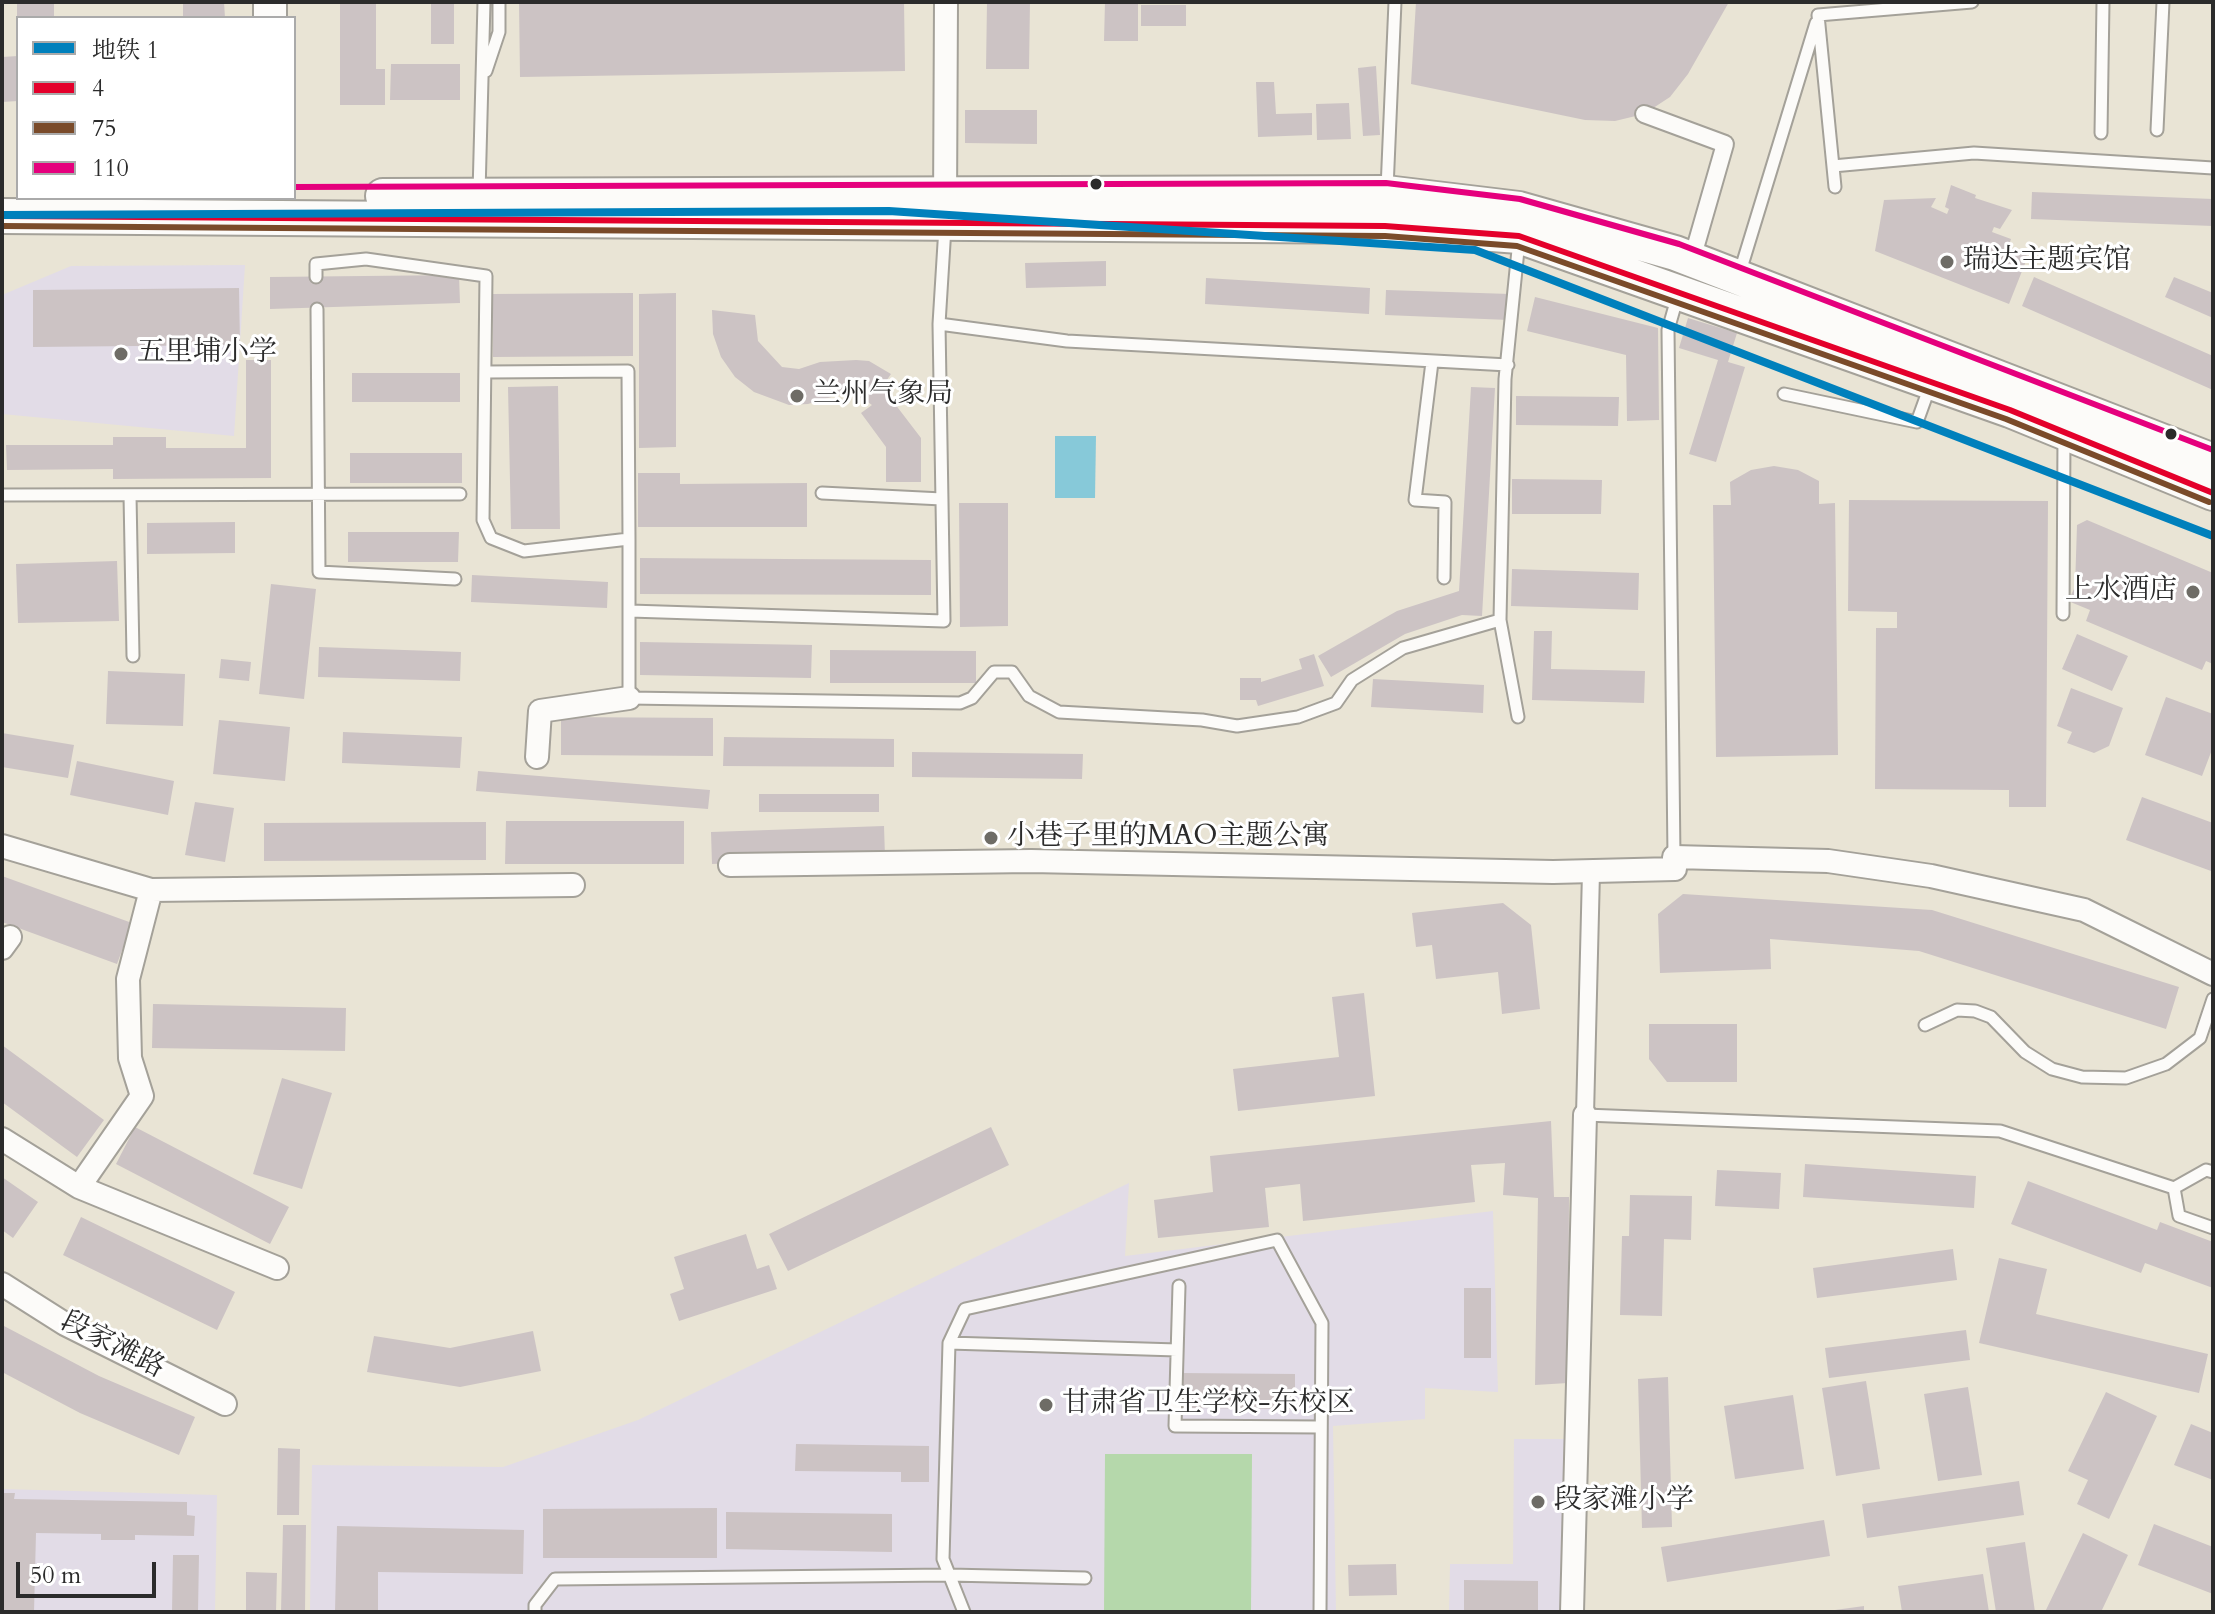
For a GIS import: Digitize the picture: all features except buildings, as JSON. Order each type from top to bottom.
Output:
[{"type":"main road","points":[[2,216],[479,194],[945,208]]},
{"type":"main road","points":[[278,204],[1519,209],[1692,259],[2213,461]]},
{"type":"main road","points":[[1386,209],[1519,236],[1931,381],[2213,493]]},
{"type":"street","points":[[945,208],[946,2]]},
{"type":"street","points":[[1644,114],[1725,144],[1692,259]]},
{"type":"street","points":[[537,757],[540,711],[629,698]]},
{"type":"street","points":[[2,846],[151,890],[573,885]]},
{"type":"street","points":[[730,865],[1031,861],[1591,872],[1675,869],[1674,857],[1828,861],[1947,879],[2084,910],[2213,974]]},
{"type":"street","points":[[1572,1612],[1591,872]]},
{"type":"street","points":[[79,1187],[142,1096],[130,1058],[128,979],[151,890]]},
{"type":"street","points":[[2,1139],[79,1187],[277,1268]]},
{"type":"street","name":"段家滩路","points":[[2,1284],[65,1324],[225,1404]]},
{"type":"lane","points":[[479,194],[484,2]]},
{"type":"lane","points":[[482,81],[499,32],[499,2]]},
{"type":"lane","points":[[1386,209],[1395,2]]},
{"type":"lane","points":[[1818,15],[1972,2]]},
{"type":"lane","points":[[2101,133],[2103,2]]},
{"type":"lane","points":[[2157,130],[2163,2]]},
{"type":"lane","points":[[1818,15],[1835,187]]},
{"type":"lane","points":[[1738,277],[1818,15]]},
{"type":"lane","points":[[1833,166],[1974,153],[2213,168]]},
{"type":"lane","points":[[630,611],[944,621],[939,324],[945,208]]},
{"type":"lane","points":[[1518,717],[1500,620],[1508,365],[1519,236]]},
{"type":"lane","points":[[316,277],[316,264],[366,259],[486,276],[483,520],[491,538],[524,551],[629,539]]},
{"type":"lane","points":[[1674,857],[1668,330],[1679,291]]},
{"type":"lane","points":[[317,309],[319,572],[455,579]]},
{"type":"lane","points":[[939,324],[1067,341],[1508,365]]},
{"type":"lane","points":[[1432,362],[1415,500],[1445,502],[1444,578]]},
{"type":"lane","points":[[487,372],[628,371],[629,698],[960,703],[972,698],[994,672],[1012,672],[1029,696],[1059,712],[1202,720],[1237,726],[1298,717],[1336,703],[1352,680],[1403,648],[1500,620]]},
{"type":"lane","points":[[1784,394],[1917,422],[1931,381]]},
{"type":"lane","points":[[2063,614],[2064,432]]},
{"type":"lane","points":[[822,493],[942,499]]},
{"type":"lane","points":[[2,495],[460,494]]},
{"type":"lane","points":[[130,495],[133,656]]},
{"type":"lane","points":[[1925,1025],[1957,1010],[1975,1011],[1991,1017],[2025,1052],[2052,1069],[2082,1077],[2126,1078],[2166,1064],[2200,1038],[2213,999]]},
{"type":"lane","points":[[1585,1115],[2000,1131],[2174,1188],[2206,1170],[2213,1172]]},
{"type":"lane","points":[[2174,1188],[2179,1216],[2213,1228]]},
{"type":"lane","points":[[964,1612],[943,1559],[949,1343],[965,1309],[1277,1240],[1322,1323],[1320,1612]]},
{"type":"lane","points":[[1179,1286],[1175,1426],[1319,1427]]},
{"type":"lane","points":[[949,1343],[1177,1350]]},
{"type":"lane","points":[[535,1612],[535,1605],[555,1579],[949,1575],[1085,1578]]},
{"type":"shaded area","name":"五里埔小学","points":[[245,265],[234,436],[2,414],[2,295],[71,266]]},
{"type":"shaded area","name":"甘肃省卫生学校-东校区","points":[[1129,1183],[1125,1256],[1493,1211],[1498,1392],[1425,1388],[1425,1419],[1333,1426],[1336,1612],[310,1612],[312,1465],[503,1467],[638,1420]]},
{"type":"shaded area","name":"段家滩小学","points":[[1514,1439],[1564,1439],[1562,1612],[1449,1612],[1450,1564],[1513,1564]]},
{"type":"shaded area","points":[[2,1489],[217,1495],[215,1612],[2,1612]]},
{"type":"green space","points":[[1105,1454],[1252,1454],[1251,1612],[1104,1612]]},
{"type":"water","points":[[1055,436],[1096,436],[1095,498],[1055,498]]},
{"type":"metro line","name":"1","points":[[2,215],[889,211],[1475,250],[2213,536]]},
{"type":"transit line","name":"110","points":[[296,187],[1386,183],[1520,199],[1679,244],[2213,450]]},
{"type":"transit line","name":"4","points":[[2,216],[1385,226],[1519,236],[2010,410],[2213,493]]},
{"type":"transit line","name":"75","points":[[2,226],[1385,236],[1517,246],[2006,419],[2209,502]]},
{"type":"place","name":"瑞达主题宾馆","points":[[1947,262]]},
{"type":"place","name":"五里埔小学","points":[[121,354]]},
{"type":"place","name":"兰州气象局","points":[[797,396]]},
{"type":"place","name":"上水酒店","points":[[2193,592]]},
{"type":"place","name":"小巷子里的MAO主题公寓","points":[[991,838]]},
{"type":"place","name":"甘肃省卫生学校-东校区","points":[[1046,1405]]},
{"type":"place","name":"段家滩小学","points":[[1538,1502]]}]
